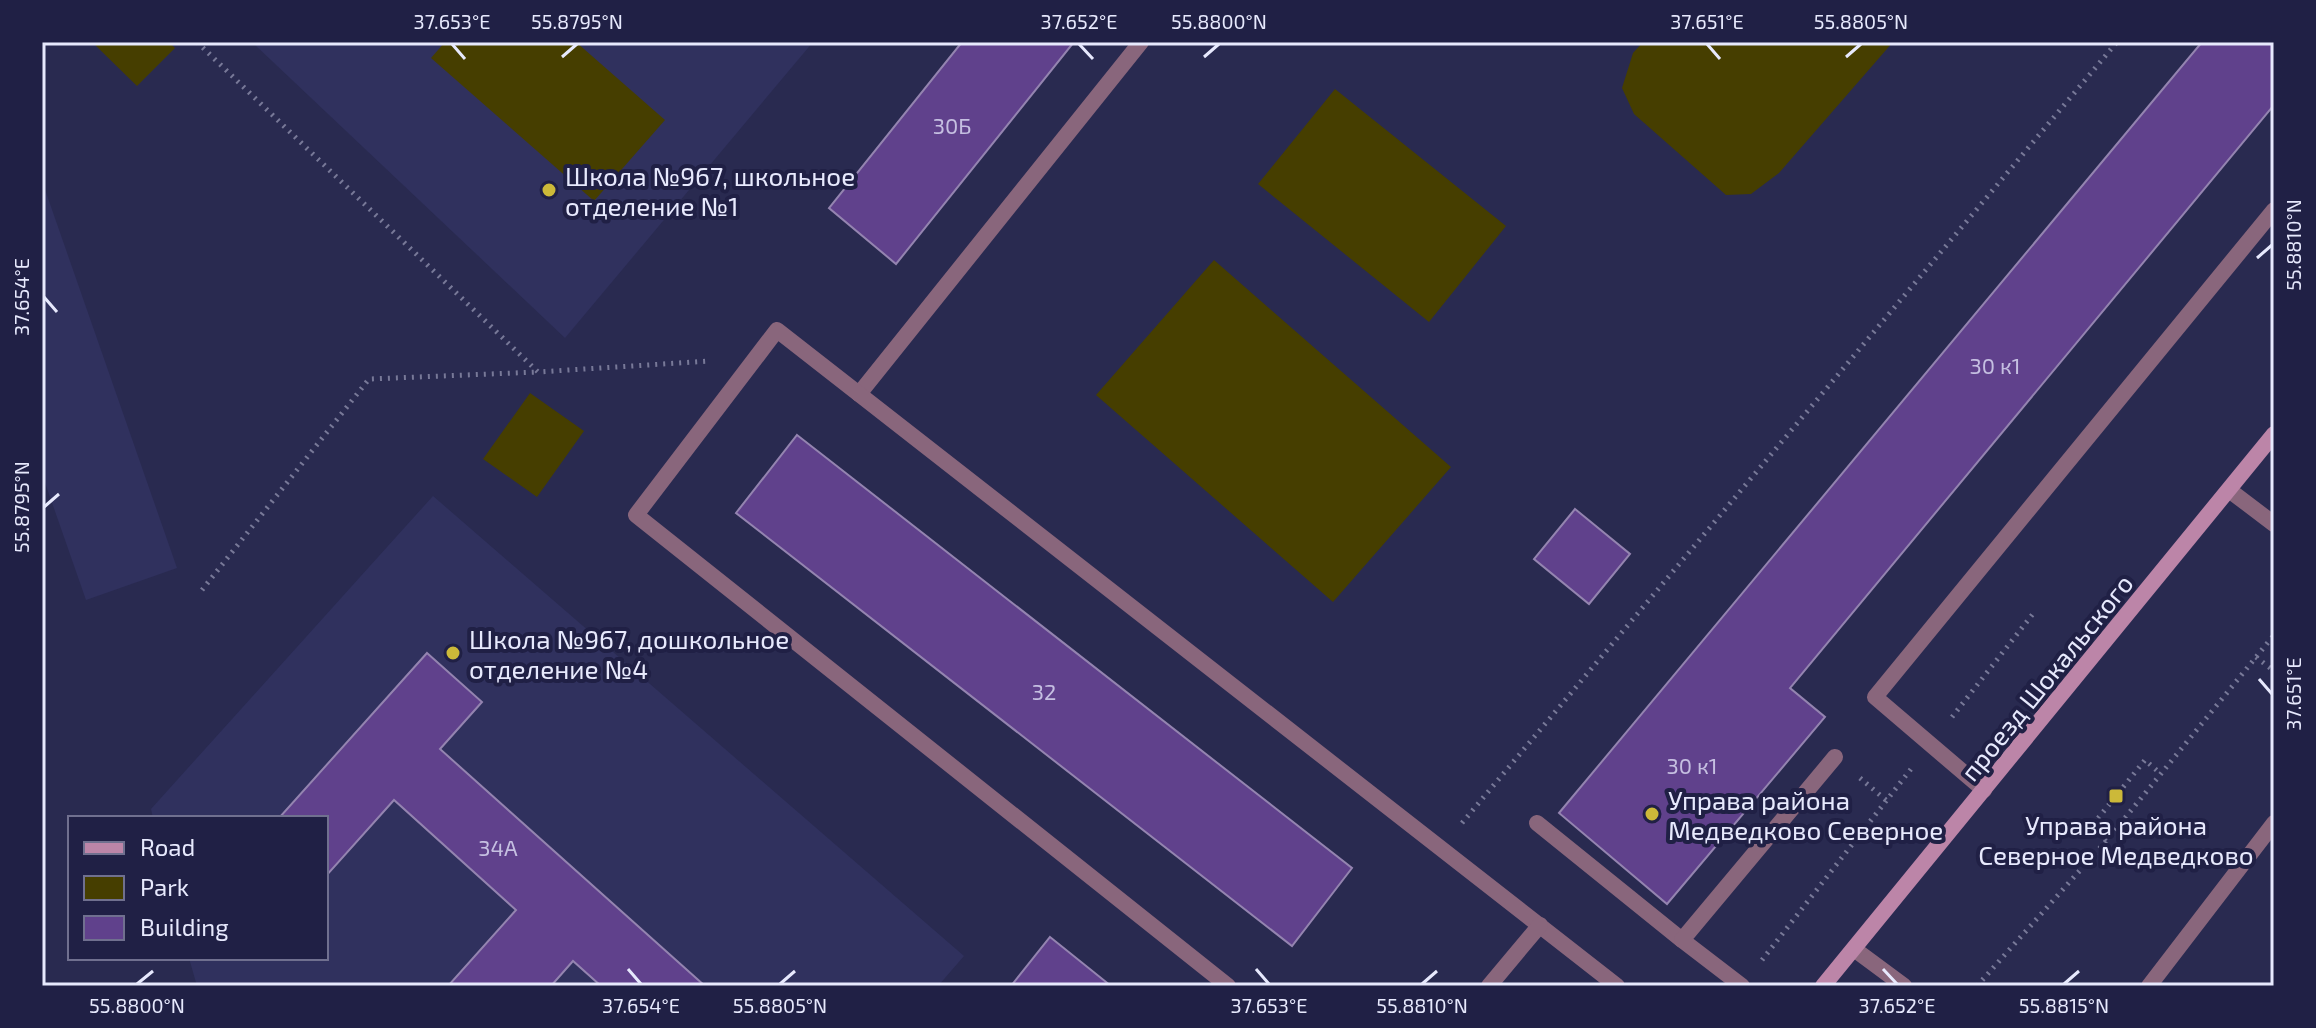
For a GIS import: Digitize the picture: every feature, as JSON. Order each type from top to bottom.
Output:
[{"type":"street","name":"проезд Шокальского","points":[[1823,986],[2274,434]]},
{"type":"lane","points":[[859,394],[1141,42]]},
{"type":"lane","points":[[1984,790],[1875,697],[2274,210]]},
{"type":"lane","points":[[1228,986],[636,515],[777,330],[1617,986]]},
{"type":"lane","points":[[2229,490],[2274,524]]},
{"type":"lane","points":[[1682,940],[1835,757]]},
{"type":"lane","points":[[1537,823],[1742,986]]},
{"type":"lane","points":[[2149,986],[2274,823]]},
{"type":"lane","points":[[1489,986],[1540,925]]},
{"type":"lane","points":[[1854,949],[1904,986]]},
{"type":"path","points":[[197,42],[538,372]]},
{"type":"path","points":[[1441,848],[2117,42]]},
{"type":"path","points":[[202,590],[369,379],[755,358]]},
{"type":"path","points":[[1943,729],[2036,610]]},
{"type":"path","points":[[1977,986],[2107,840],[2274,635]]},
{"type":"path","points":[[2256,657],[2274,671]]},
{"type":"path","points":[[2107,840],[2091,827],[2099,816],[2145,760],[2161,774]]},
{"type":"path","points":[[1742,986],[1915,765]]},
{"type":"shaded area","name":"Школа №967, школьное отделение №1","points":[[252,42],[813,42],[565,338]]},
{"type":"shaded area","points":[[42,181],[177,568],[86,600],[42,474]]},
{"type":"shaded area","name":"Школа №967, дошкольное отделение №4","points":[[433,496],[964,956],[938,986],[197,986],[190,960],[328,960],[328,816],[153,816],[151,809]]},
{"type":"green space","points":[[92,42],[169,42],[175,48],[137,86]]},
{"type":"green space","points":[[445,42],[576,42],[665,120],[594,201],[431,58]]},
{"type":"green space","points":[[1643,42],[1893,42],[1779,173],[1751,194],[1726,195],[1634,114],[1622,88],[1633,53]]},
{"type":"green space","points":[[1335,89],[1506,226],[1429,322],[1258,184]]},
{"type":"green space","points":[[1214,260],[1451,467],[1333,602],[1096,395]]},
{"type":"green space","points":[[530,393],[584,431],[537,497],[483,459]]},
{"type":"building","points":[[962,42],[1074,42],[896,264],[829,208]]},
{"type":"building","points":[[2202,42],[2274,42],[2274,105],[1790,688],[1825,717],[1667,904],[1559,813]]},
{"type":"building","points":[[797,435],[1352,868],[1292,946],[736,513]]},
{"type":"building","points":[[1575,509],[1630,554],[1589,604],[1534,559]]},
{"type":"building","points":[[427,653],[482,702],[440,749],[705,986],[601,986],[573,961],[551,986],[448,986],[516,910],[394,800],[328,874],[328,816],[281,816]]},
{"type":"building","points":[[1050,937],[1111,986],[1011,986]]},
{"type":"place","name":"Школа №967, школьное отделение №1","points":[[549,190]]},
{"type":"place","name":"Школа №967, дошкольное отделение №4","points":[[453,653]]},
{"type":"place","name":"Управа района Северное Медведково","points":[[2116,796]]},
{"type":"place","name":"Управа района Медведково Северное","points":[[1652,814]]}]
